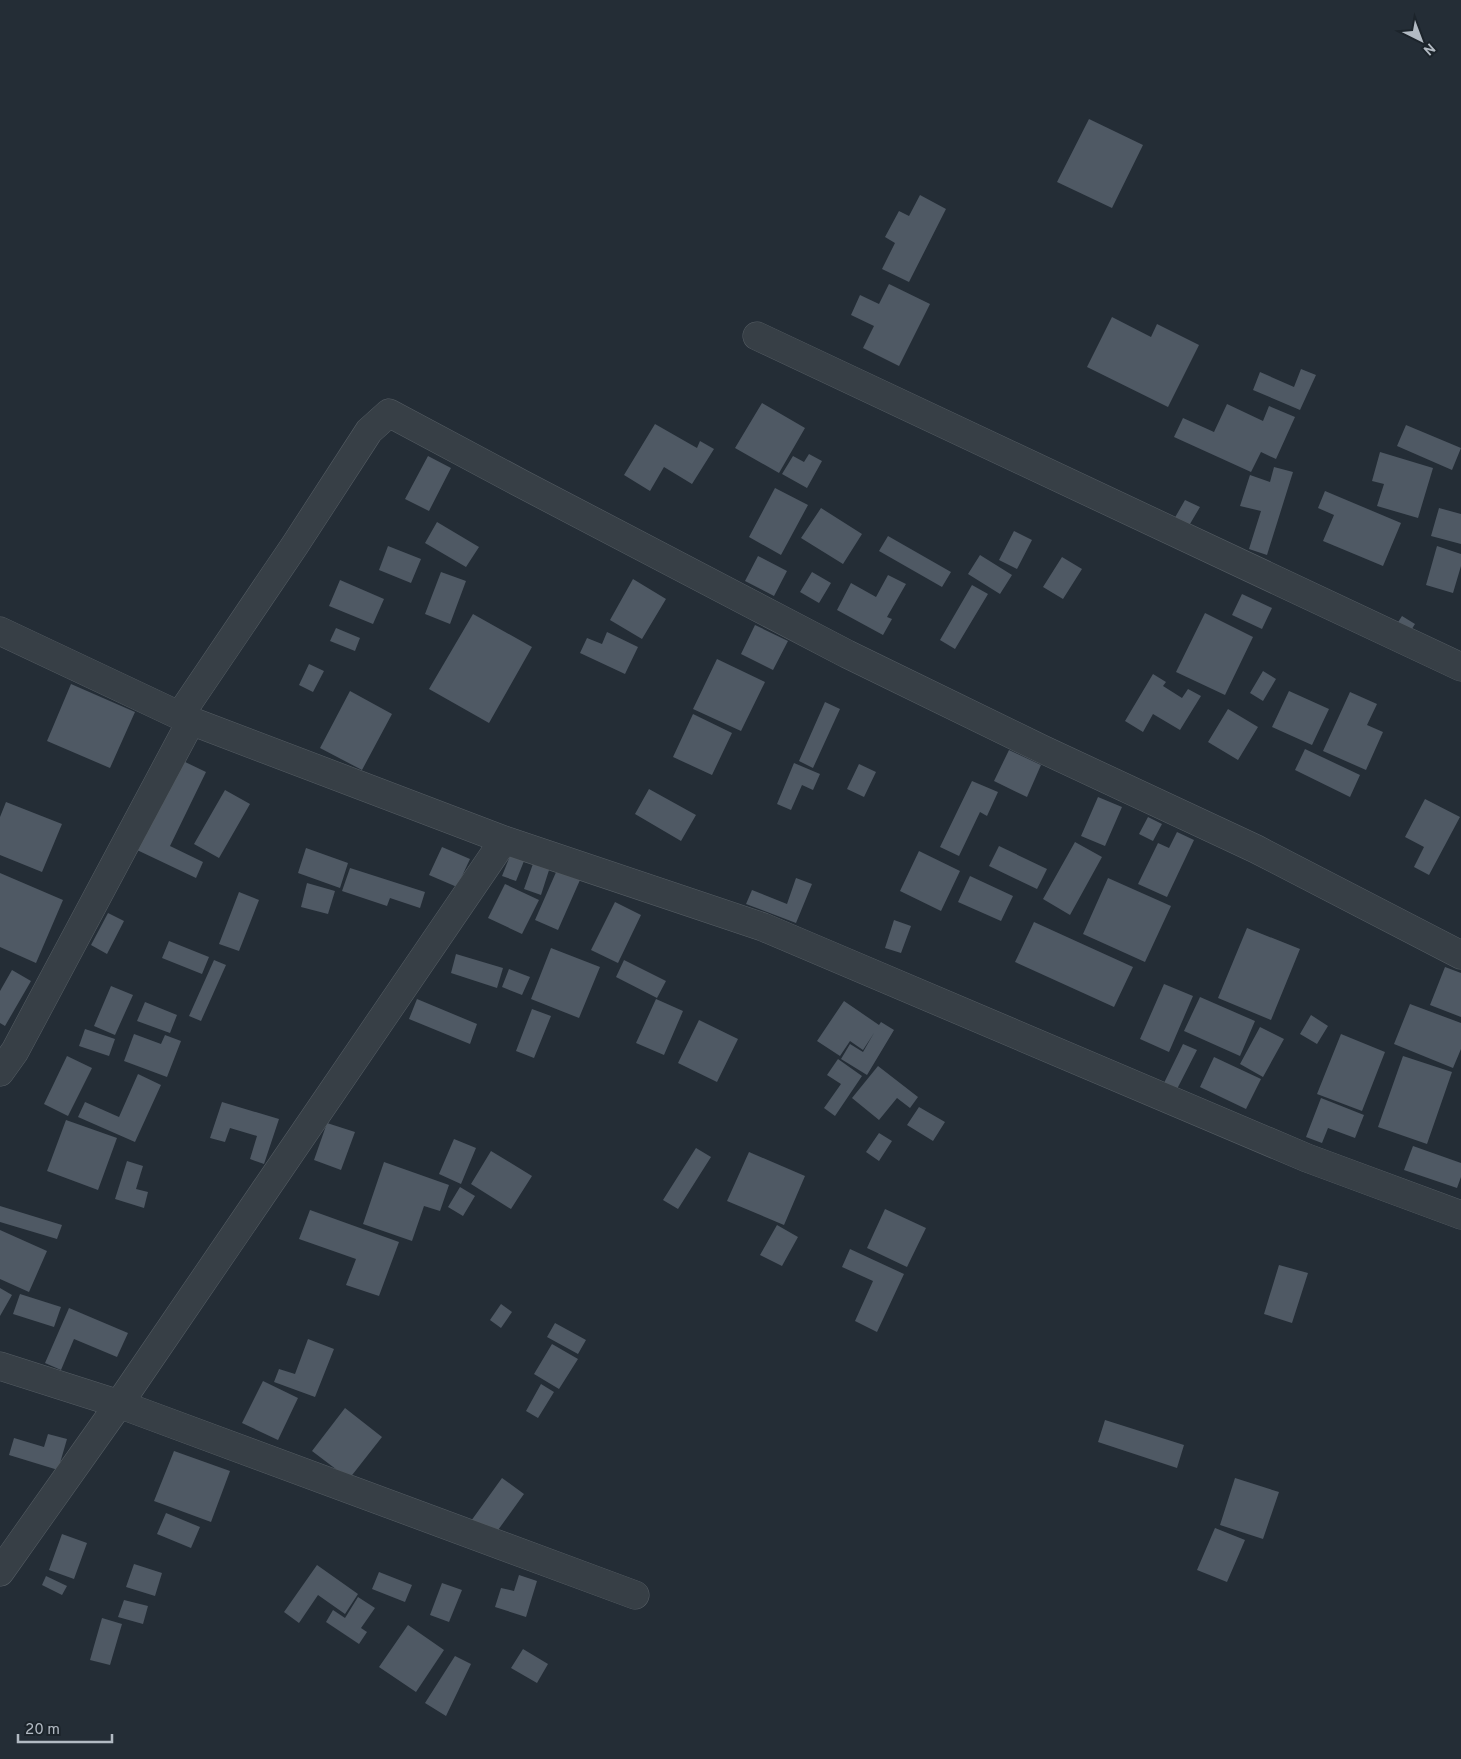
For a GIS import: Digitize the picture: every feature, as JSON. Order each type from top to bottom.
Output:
[{"type":"street","points":[[756,336],[1461,667]]},
{"type":"street","points":[[0,1072],[15,1051],[186,718],[369,431],[389,413],[847,654],[1042,749],[1256,849],[1461,955]]},
{"type":"street","points":[[0,631],[186,718],[504,840],[764,927],[1307,1158],[1461,1215]]},
{"type":"street","points":[[0,1572],[119,1404],[504,840]]},
{"type":"street","points":[[0,1366],[119,1404],[635,1595]]},
{"type":"building","points":[[1089,119],[1143,145],[1112,208],[1057,182]]},
{"type":"building","points":[[920,195],[946,209],[909,282],[882,269],[895,243],[885,237],[899,211],[909,216]]},
{"type":"building","points":[[889,284],[930,304],[899,366],[863,348],[874,326],[851,315],[860,295],[879,304]]},
{"type":"building","points":[[1112,317],[1151,337],[1157,324],[1199,345],[1168,407],[1087,367]]},
{"type":"building","points":[[1301,369],[1316,375],[1300,410],[1253,390],[1260,372],[1294,387]]},
{"type":"building","points":[[762,403],[805,428],[779,473],[735,448]]},
{"type":"building","points":[[1227,404],[1263,421],[1269,406],[1295,417],[1276,459],[1261,452],[1251,472],[1174,437],[1183,418],[1214,432]]},
{"type":"building","points":[[655,424],[697,448],[700,441],[714,449],[692,484],[664,467],[650,491],[624,475]]},
{"type":"building","points":[[1406,425],[1461,448],[1452,470],[1397,446]]},
{"type":"building","points":[[1380,452],[1433,468],[1418,518],[1377,506],[1384,484],[1372,481]]},
{"type":"building","points":[[809,454],[822,461],[807,488],[782,474],[793,456],[804,462]]},
{"type":"building","points":[[428,456],[451,468],[429,511],[405,499]]},
{"type":"building","points":[[1274,467],[1293,472],[1267,555],[1249,549],[1261,511],[1240,506],[1250,475],[1270,482]]},
{"type":"building","points":[[775,488],[808,505],[781,555],[749,537]]},
{"type":"building","points":[[1325,491],[1401,523],[1383,566],[1323,541],[1334,515],[1318,508]]},
{"type":"building","points":[[1185,500],[1200,507],[1187,529],[1173,521]]},
{"type":"building","points":[[821,508],[862,534],[843,564],[801,538]]},
{"type":"building","points":[[1439,508],[1461,514],[1461,544],[1431,536]]},
{"type":"building","points":[[437,522],[479,547],[466,567],[425,543]]},
{"type":"building","points":[[1014,531],[1032,540],[1017,569],[999,560]]},
{"type":"building","points":[[888,536],[951,572],[942,587],[879,551]]},
{"type":"building","points":[[388,546],[421,559],[411,583],[379,570]]},
{"type":"building","points":[[1437,546],[1461,554],[1461,566],[1453,593],[1426,585]]},
{"type":"building","points":[[980,555],[1012,575],[1000,594],[968,574]]},
{"type":"building","points":[[758,556],[787,571],[774,596],[745,581]]},
{"type":"building","points":[[1062,557],[1082,569],[1063,599],[1043,587]]},
{"type":"building","points":[[441,572],[466,581],[450,624],[425,614]]},
{"type":"building","points":[[812,572],[831,583],[819,603],[800,592]]},
{"type":"building","points":[[888,575],[906,584],[887,617],[892,619],[883,635],[837,610],[851,583],[876,597]]},
{"type":"building","points":[[633,579],[666,599],[642,639],[610,620]]},
{"type":"building","points":[[340,580],[384,599],[373,624],[329,606]]},
{"type":"building","points":[[972,585],[988,594],[955,649],[940,640]]},
{"type":"building","points":[[1242,594],[1272,608],[1262,629],[1232,615]]},
{"type":"building","points":[[1205,613],[1253,637],[1225,695],[1176,672]]},
{"type":"building","points":[[473,614],[532,647],[489,723],[429,689]]},
{"type":"building","points":[[1402,616],[1415,624],[1408,635],[1395,627]]},
{"type":"building","points":[[755,625],[788,641],[773,670],[741,654]]},
{"type":"building","points":[[336,628],[360,638],[355,651],[330,641]]},
{"type":"building","points":[[607,632],[638,647],[625,674],[580,653],[587,638],[602,644]]},
{"type":"building","points":[[717,659],[765,682],[741,731],[693,709]]},
{"type":"building","points":[[309,664],[324,671],[313,692],[299,685]]},
{"type":"building","points":[[1263,671],[1276,679],[1263,701],[1250,693]]},
{"type":"building","points":[[1153,674],[1166,682],[1163,686],[1182,698],[1188,689],[1201,696],[1180,730],[1153,714],[1143,732],[1125,721]]},
{"type":"building","points":[[71,684],[135,712],[110,768],[47,741]]},
{"type":"building","points":[[350,691],[392,714],[362,770],[320,748]]},
{"type":"building","points":[[1289,691],[1329,709],[1312,745],[1272,727]]},
{"type":"building","points":[[1350,692],[1377,704],[1367,725],[1383,732],[1366,770],[1323,751]]},
{"type":"building","points":[[825,702],[840,709],[813,768],[799,761]]},
{"type":"building","points":[[1228,709],[1258,727],[1238,760],[1208,742]]},
{"type":"building","points":[[693,714],[732,733],[712,775],[673,757]]},
{"type":"building","points":[[1305,749],[1360,775],[1350,797],[1295,770]]},
{"type":"building","points":[[1009,750],[1041,765],[1027,797],[994,781]]},
{"type":"building","points":[[181,760],[206,772],[170,846],[203,862],[196,878],[137,850]]},
{"type":"building","points":[[794,763],[820,774],[813,790],[802,785],[791,810],[777,804]]},
{"type":"building","points":[[859,764],[876,772],[864,797],[847,789]]},
{"type":"building","points":[[972,781],[998,792],[987,816],[980,812],[959,856],[940,847]]},
{"type":"building","points":[[649,789],[696,815],[681,841],[635,814]]},
{"type":"building","points":[[225,790],[250,804],[219,858],[194,844]]},
{"type":"building","points":[[1098,797],[1122,807],[1105,846],[1081,836]]},
{"type":"building","points":[[1425,799],[1460,817],[1429,875],[1414,867],[1424,847],[1405,837]]},
{"type":"building","points":[[6,802],[62,824],[42,872],[0,855],[0,817]]},
{"type":"building","points":[[1148,817],[1162,824],[1153,841],[1139,834]]},
{"type":"building","points":[[1177,832],[1194,840],[1167,897],[1138,884],[1158,843],[1169,848]]},
{"type":"building","points":[[1075,842],[1102,857],[1070,915],[1043,899]]},
{"type":"building","points":[[999,846],[1047,869],[1037,889],[989,866]]},
{"type":"building","points":[[442,847],[470,859],[457,887],[429,875]]},
{"type":"building","points":[[306,848],[348,863],[340,888],[298,873]]},
{"type":"building","points":[[919,851],[960,871],[941,911],[900,891]]},
{"type":"building","points":[[510,856],[524,861],[516,881],[502,876]]},
{"type":"building","points":[[534,861],[550,867],[541,895],[524,889]]},
{"type":"building","points":[[350,868],[425,892],[420,908],[390,898],[387,906],[342,891]]},
{"type":"building","points":[[557,870],[580,880],[558,930],[535,920]]},
{"type":"building","points":[[0,873],[63,900],[36,963],[0,947]]},
{"type":"building","points":[[970,876],[1013,896],[1001,921],[958,902]]},
{"type":"building","points":[[796,878],[812,884],[796,923],[746,904],[752,890],[787,904]]},
{"type":"building","points":[[1108,878],[1171,906],[1145,962],[1083,934]]},
{"type":"building","points":[[307,883],[335,891],[328,914],[301,907]]},
{"type":"building","points":[[505,884],[539,900],[522,934],[488,918]]},
{"type":"building","points":[[239,892],[259,900],[239,951],[219,944]]},
{"type":"building","points":[[615,902],[641,915],[618,963],[591,950]]},
{"type":"building","points":[[108,913],[124,921],[107,954],[91,945]]},
{"type":"building","points":[[894,920],[911,926],[901,953],[885,948]]},
{"type":"building","points":[[1034,922],[1133,967],[1114,1007],[1015,962]]},
{"type":"building","points":[[1247,928],[1300,949],[1271,1020],[1218,998]]},
{"type":"building","points":[[169,941],[209,957],[202,974],[162,958]]},
{"type":"building","points":[[551,948],[600,967],[579,1018],[531,999]]},
{"type":"building","points":[[456,954],[503,968],[497,988],[451,973]]},
{"type":"building","points":[[214,960],[226,965],[201,1021],[189,1016]]},
{"type":"building","points":[[624,960],[666,981],[657,998],[616,977]]},
{"type":"building","points":[[1445,967],[1461,973],[1461,1017],[1430,1005]]},
{"type":"building","points":[[509,969],[530,977],[522,995],[502,987]]},
{"type":"building","points":[[12,970],[31,981],[5,1026],[0,1023],[0,991]]},
{"type":"building","points":[[1164,984],[1193,996],[1169,1052],[1140,1039]]},
{"type":"building","points":[[111,986],[133,995],[115,1035],[94,1026]]},
{"type":"building","points":[[1200,997],[1255,1021],[1240,1056],[1184,1031]]},
{"type":"building","points":[[417,999],[477,1024],[470,1044],[409,1019]]},
{"type":"building","points":[[656,999],[683,1011],[664,1055],[636,1043]]},
{"type":"building","points":[[844,1001],[879,1025],[881,1022],[894,1030],[867,1075],[841,1059],[850,1044],[863,1052],[874,1033],[863,1050],[850,1041],[840,1056],[817,1041]]},
{"type":"building","points":[[145,1002],[177,1015],[170,1033],[137,1021]]},
{"type":"building","points":[[1410,1004],[1461,1023],[1461,1049],[1453,1068],[1394,1044]]},
{"type":"building","points":[[532,1009],[551,1016],[534,1058],[516,1051]]},
{"type":"building","points":[[1311,1015],[1328,1026],[1317,1044],[1300,1034]]},
{"type":"building","points":[[699,1020],[738,1039],[717,1082],[678,1063]]},
{"type":"building","points":[[1260,1027],[1284,1039],[1263,1077],[1240,1064]]},
{"type":"building","points":[[85,1029],[115,1039],[109,1056],[79,1046]]},
{"type":"building","points":[[134,1034],[161,1044],[165,1035],[181,1041],[167,1077],[124,1061]]},
{"type":"building","points":[[1341,1034],[1385,1052],[1362,1111],[1317,1094]]},
{"type":"building","points":[[1183,1044],[1197,1050],[1176,1091],[1163,1085]]},
{"type":"building","points":[[67,1056],[92,1068],[68,1116],[44,1104]]},
{"type":"building","points":[[1403,1056],[1452,1072],[1427,1144],[1378,1127]]},
{"type":"building","points":[[1214,1057],[1261,1079],[1246,1109],[1200,1087]]},
{"type":"building","points":[[838,1059],[862,1076],[835,1116],[824,1108],[841,1084],[827,1075]]},
{"type":"building","points":[[878,1066],[918,1097],[910,1108],[897,1098],[879,1120],[852,1098]]},
{"type":"building","points":[[138,1074],[161,1085],[135,1142],[78,1117],[85,1102],[119,1117]]},
{"type":"building","points":[[1321,1098],[1364,1115],[1355,1138],[1328,1128],[1322,1143],[1306,1137]]},
{"type":"building","points":[[222,1102],[279,1119],[264,1164],[250,1159],[257,1136],[230,1128],[225,1142],[210,1138]]},
{"type":"building","points":[[919,1107],[945,1122],[933,1141],[907,1125]]},
{"type":"building","points":[[66,1120],[117,1138],[98,1190],[47,1171]]},
{"type":"building","points":[[327,1123],[355,1132],[341,1170],[314,1160]]},
{"type":"building","points":[[879,1133],[892,1141],[879,1161],[866,1152]]},
{"type":"building","points":[[454,1139],[476,1148],[461,1184],[439,1174]]},
{"type":"building","points":[[1413,1146],[1461,1163],[1461,1177],[1457,1188],[1404,1170]]},
{"type":"building","points":[[696,1148],[711,1157],[678,1209],[663,1200]]},
{"type":"building","points":[[491,1151],[532,1176],[511,1209],[471,1184]]},
{"type":"building","points":[[749,1152],[805,1176],[784,1225],[727,1201]]},
{"type":"building","points":[[127,1161],[143,1166],[136,1189],[148,1192],[144,1208],[115,1199]]},
{"type":"building","points":[[384,1162],[449,1185],[440,1211],[424,1206],[412,1241],[363,1224]]},
{"type":"building","points":[[460,1187],[475,1196],[463,1216],[448,1207]]},
{"type":"building","points":[[0,1206],[62,1225],[57,1239],[0,1222]]},
{"type":"building","points":[[885,1209],[926,1228],[907,1267],[867,1248]]},
{"type":"building","points":[[310,1210],[399,1242],[379,1296],[346,1285],[356,1259],[299,1239]]},
{"type":"building","points":[[777,1225],[798,1237],[782,1266],[760,1255]]},
{"type":"building","points":[[0,1230],[47,1251],[29,1292],[0,1279]]},
{"type":"building","points":[[850,1249],[904,1274],[877,1332],[855,1321],[873,1281],[842,1267]]},
{"type":"building","points":[[1279,1265],[1308,1273],[1292,1323],[1264,1314]]},
{"type":"building","points":[[0,1288],[12,1295],[0,1316]]},
{"type":"building","points":[[20,1294],[61,1307],[54,1327],[13,1314]]},
{"type":"building","points":[[501,1304],[512,1312],[501,1328],[490,1320]]},
{"type":"building","points":[[69,1308],[128,1333],[117,1357],[74,1339],[61,1370],[45,1363]]},
{"type":"building","points":[[555,1323],[586,1340],[578,1354],[547,1337]]},
{"type":"building","points":[[308,1339],[334,1349],[315,1397],[274,1382],[279,1369],[295,1374]]},
{"type":"building","points":[[552,1344],[578,1359],[559,1389],[534,1374]]},
{"type":"building","points":[[263,1381],[298,1398],[278,1440],[242,1423]]},
{"type":"building","points":[[541,1384],[554,1392],[538,1418],[526,1411]]},
{"type":"building","points":[[345,1408],[382,1437],[349,1479],[312,1451]]},
{"type":"building","points":[[1105,1420],[1184,1445],[1177,1468],[1098,1442]]},
{"type":"building","points":[[48,1434],[67,1439],[58,1470],[9,1455],[14,1438],[44,1447]]},
{"type":"building","points":[[174,1451],[230,1471],[211,1522],[154,1501]]},
{"type":"building","points":[[502,1478],[524,1494],[493,1537],[471,1521]]},
{"type":"building","points":[[1235,1478],[1279,1492],[1263,1539],[1220,1525]]},
{"type":"building","points":[[166,1513],[200,1527],[191,1548],[157,1534]]},
{"type":"building","points":[[1215,1528],[1245,1540],[1227,1582],[1197,1570]]},
{"type":"building","points":[[62,1534],[87,1543],[74,1579],[49,1570]]},
{"type":"building","points":[[134,1564],[162,1573],[155,1596],[126,1587]]},
{"type":"building","points":[[317,1565],[358,1594],[345,1614],[318,1595],[299,1623],[284,1612]]},
{"type":"building","points":[[379,1572],[412,1585],[405,1602],[372,1589]]},
{"type":"building","points":[[519,1575],[537,1581],[526,1617],[495,1607],[501,1588],[514,1591]]},
{"type":"building","points":[[46,1576],[67,1586],[62,1595],[42,1585]]},
{"type":"building","points":[[442,1583],[462,1590],[449,1622],[430,1615]]},
{"type":"building","points":[[358,1597],[375,1608],[361,1628],[367,1632],[359,1644],[326,1622],[333,1610],[345,1618]]},
{"type":"building","points":[[124,1600],[148,1606],[143,1624],[118,1617]]},
{"type":"building","points":[[102,1618],[122,1624],[110,1665],[90,1660]]},
{"type":"building","points":[[408,1625],[444,1650],[416,1692],[379,1667]]},
{"type":"building","points":[[523,1649],[548,1664],[537,1683],[511,1668]]},
{"type":"building","points":[[455,1656],[471,1664],[446,1716],[425,1703]]}]
